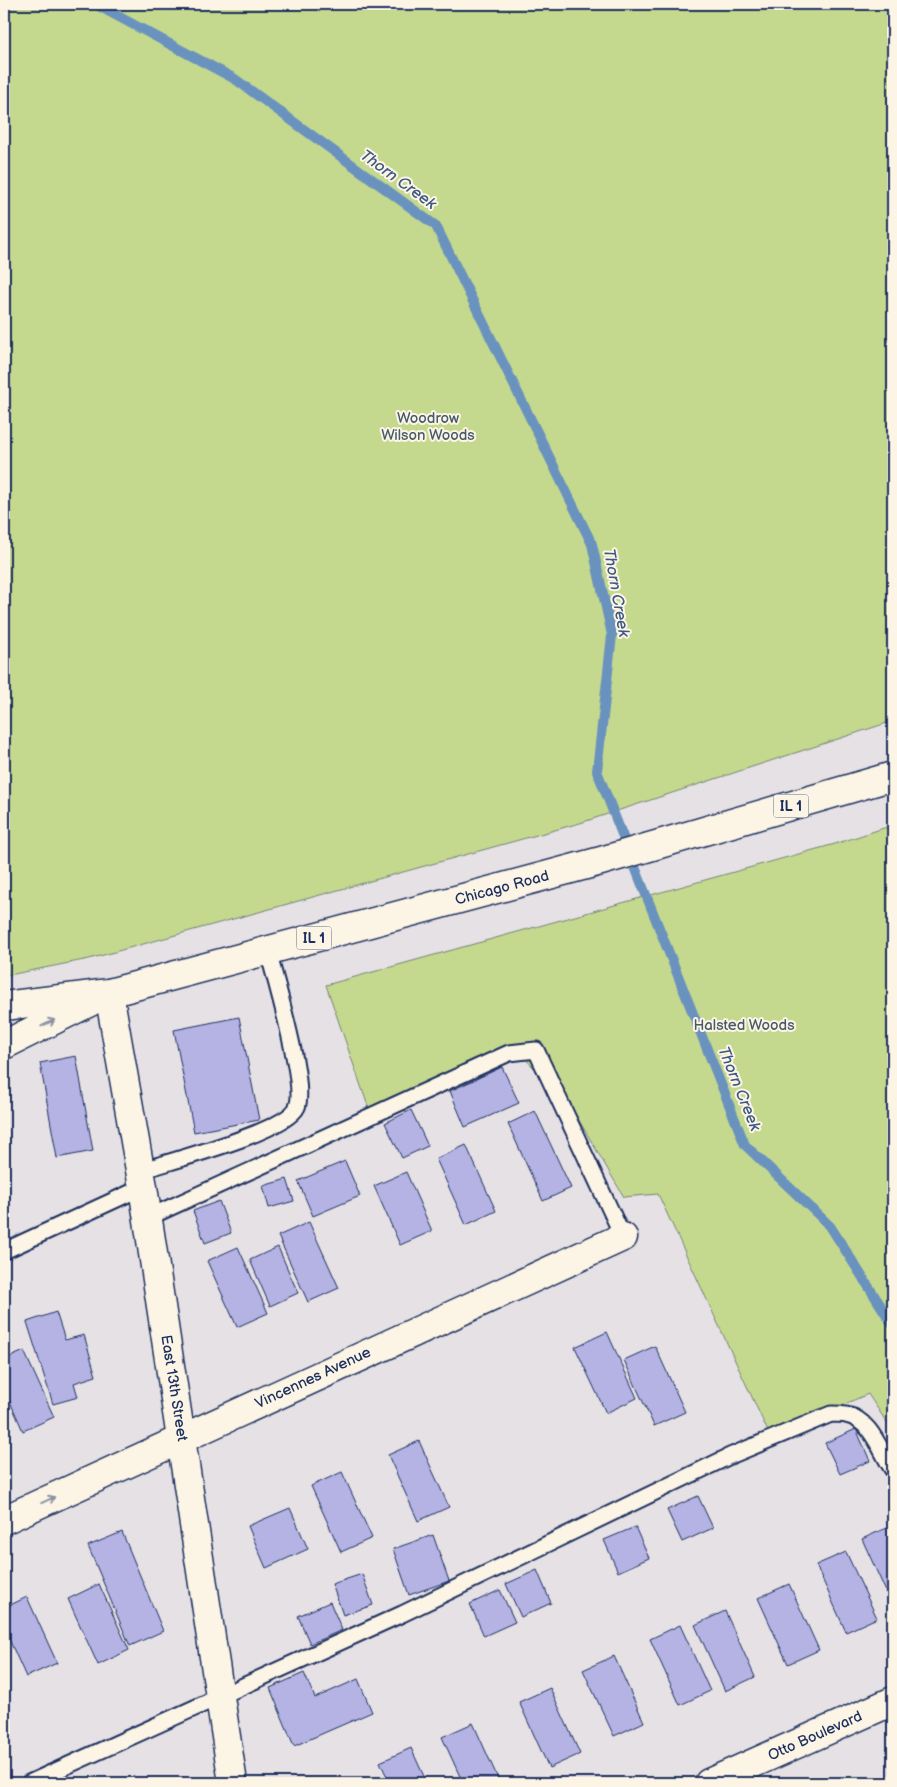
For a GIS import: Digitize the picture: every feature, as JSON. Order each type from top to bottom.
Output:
[{"type":"street","name":"Chicago Road","points":[[4,1006],[109,993],[688,837],[893,776]]},
{"type":"street","name":"Chicago Road","points":[[4,1045],[109,993]]},
{"type":"street","name":"East 13th Street","points":[[109,993],[142,1179],[233,1783]]},
{"type":"street","name":"Vincennes Avenue","points":[[4,1520],[623,1237]]},
{"type":"street","name":"Otto Boulevard","points":[[709,1783],[893,1701]]},
{"type":"lane","points":[[4,1251],[142,1179],[257,1134],[290,1117],[298,1106],[299,1081],[268,951]]},
{"type":"lane","points":[[148,1218],[509,1053],[536,1050],[623,1237]]},
{"type":"lane","points":[[29,1783],[402,1614],[730,1456],[831,1414],[848,1415],[863,1424],[875,1439],[893,1470]]},
{"type":"green space","name":"Woodrow Wilson Woods","points":[[4,4],[893,4],[893,721],[580,823],[89,959],[4,976]]},
{"type":"green space","name":"Halsted Woods","points":[[893,825],[893,1432],[868,1394],[770,1436],[658,1194],[624,1197],[570,1105],[511,1044],[369,1109],[326,985],[835,844]]},
{"type":"building","points":[[239,1017],[259,1120],[194,1132],[174,1030]]},
{"type":"building","points":[[76,1056],[93,1151],[57,1158],[40,1063]]},
{"type":"building","points":[[502,1067],[519,1103],[465,1127],[450,1091]]},
{"type":"building","points":[[411,1110],[428,1146],[402,1158],[385,1123]]},
{"type":"building","points":[[535,1111],[571,1188],[543,1201],[508,1124]]},
{"type":"building","points":[[466,1145],[496,1211],[466,1225],[436,1159]]},
{"type":"building","points":[[345,1161],[360,1196],[313,1216],[298,1181]]},
{"type":"building","points":[[406,1172],[432,1231],[400,1245],[374,1186]]},
{"type":"building","points":[[287,1179],[294,1201],[269,1208],[263,1186]]},
{"type":"building","points":[[219,1201],[231,1233],[205,1243],[193,1211]]},
{"type":"building","points":[[309,1222],[339,1288],[308,1302],[278,1236]]},
{"type":"building","points":[[238,1247],[268,1313],[237,1327],[207,1261]]},
{"type":"building","points":[[278,1247],[298,1293],[270,1306],[250,1260]]},
{"type":"building","points":[[56,1312],[65,1340],[84,1335],[96,1376],[74,1383],[78,1397],[53,1404],[27,1322]]},
{"type":"building","points":[[607,1332],[637,1398],[606,1413],[575,1347]]},
{"type":"building","points":[[655,1346],[685,1412],[654,1426],[624,1360]]},
{"type":"building","points":[[24,1351],[54,1417],[23,1431],[4,1388],[4,1360]]},
{"type":"building","points":[[856,1429],[870,1461],[840,1474],[825,1443]]},
{"type":"building","points":[[419,1441],[449,1507],[418,1521],[388,1455]]},
{"type":"building","points":[[342,1472],[372,1538],[341,1552],[311,1486]]},
{"type":"building","points":[[698,1496],[713,1528],[682,1542],[667,1510]]},
{"type":"building","points":[[290,1508],[308,1549],[266,1568],[248,1526]]},
{"type":"building","points":[[893,1525],[893,1604],[892,1605],[862,1539]]},
{"type":"building","points":[[635,1527],[649,1558],[618,1572],[604,1540]]},
{"type":"building","points":[[122,1532],[163,1631],[130,1646],[88,1546]]},
{"type":"building","points":[[433,1535],[449,1581],[409,1595],[393,1549]]},
{"type":"building","points":[[846,1552],[877,1618],[846,1632],[816,1565]]},
{"type":"building","points":[[537,1570],[551,1603],[521,1617],[506,1584]]},
{"type":"building","points":[[362,1574],[373,1605],[343,1615],[332,1584]]},
{"type":"building","points":[[99,1584],[129,1650],[98,1665],[68,1599]]},
{"type":"building","points":[[789,1584],[819,1650],[788,1664],[758,1598]]},
{"type":"building","points":[[500,1590],[515,1622],[484,1636],[470,1604]]},
{"type":"building","points":[[27,1597],[57,1663],[26,1677],[4,1628],[4,1608]]},
{"type":"building","points":[[330,1602],[342,1630],[310,1644],[298,1616]]},
{"type":"building","points":[[725,1611],[755,1677],[725,1691],[695,1625]]},
{"type":"building","points":[[680,1625],[710,1691],[680,1705],[650,1639]]},
{"type":"building","points":[[614,1656],[644,1722],[614,1736],[583,1670]]},
{"type":"building","points":[[304,1673],[315,1698],[358,1679],[372,1712],[294,1746],[270,1688]]},
{"type":"building","points":[[550,1688],[580,1754],[549,1768],[519,1702]]},
{"type":"building","points":[[473,1723],[500,1783],[463,1783],[442,1737]]},
{"type":"building","points":[[411,1748],[427,1783],[390,1783],[380,1762]]},
{"type":"waterway","name":"Thorn Creek","points":[[95,4],[235,79],[436,226],[592,544],[612,635],[597,771],[745,1145],[830,1226],[893,1325]]}]
